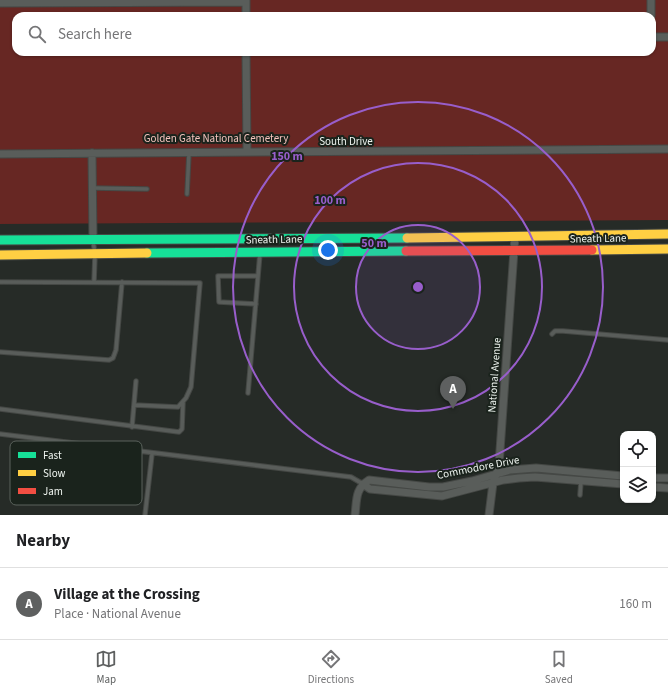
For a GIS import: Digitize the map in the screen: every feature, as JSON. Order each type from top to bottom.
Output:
[{"type":"main road","name":"Sneath Lane","points":[[0,240],[319,239],[668,234]]},
{"type":"main road","name":"Sneath Lane","points":[[0,255],[260,251],[514,251],[668,249]]},
{"type":"street","points":[[651,0],[651,12]]},
{"type":"street","points":[[0,4],[246,1],[246,12]]},
{"type":"street","points":[[656,37],[668,37]]},
{"type":"street","points":[[246,56],[246,152]]},
{"type":"street","name":"South Drive","points":[[0,154],[668,149]]},
{"type":"street","points":[[92,153],[93,239]]},
{"type":"street","name":"National Avenue","points":[[489,515],[493,483],[499,465],[515,236]]},
{"type":"street","name":"Commodore Drive","points":[[620,476],[536,468],[510,470],[472,481],[443,487],[429,487],[369,480],[363,484],[370,489],[442,496],[519,478],[535,477],[620,484]]},
{"type":"street","points":[[581,481],[582,472]]},
{"type":"street","points":[[656,478],[668,478]]},
{"type":"street","points":[[355,515],[357,493],[363,484]]},
{"type":"street","points":[[656,487],[668,488]]},
{"type":"lane","points":[[187,194],[189,153]]},
{"type":"lane","points":[[93,188],[148,189]]},
{"type":"lane","points":[[93,239],[95,254],[94,282]]},
{"type":"lane","points":[[248,393],[260,251]]},
{"type":"lane","points":[[256,304],[219,302],[218,276],[258,276]]},
{"type":"lane","points":[[0,282],[200,283],[191,387],[183,403],[182,429],[178,432],[0,409]]},
{"type":"lane","points":[[0,352],[109,360],[114,356],[116,350],[122,282]]},
{"type":"lane","points":[[552,334],[555,331],[563,331],[668,340]]},
{"type":"lane","points":[[132,427],[136,381]]},
{"type":"lane","points":[[134,405],[178,407],[183,403]]},
{"type":"lane","points":[[0,434],[53,441]]},
{"type":"lane","points":[[142,453],[351,477],[363,484]]},
{"type":"lane","points":[[145,515],[152,454]]},
{"type":"lane","points":[[580,495],[581,481]]},
{"type":"green space","name":"Golden Gate National Cemetery","points":[[0,0],[668,0],[668,220],[0,224]]},
{"type":"traffic: fast","points":[[0,240],[407,238]]},
{"type":"traffic: fast","points":[[147,253],[406,251]]},
{"type":"traffic: slow","points":[[407,238],[668,234]]},
{"type":"traffic: slow","points":[[592,250],[668,249]]},
{"type":"traffic: slow","points":[[0,255],[147,253]]},
{"type":"traffic: jam","points":[[406,251],[592,250]]},
{"type":"place","name":"Village at the Crossing","points":[[453,409]]}]
